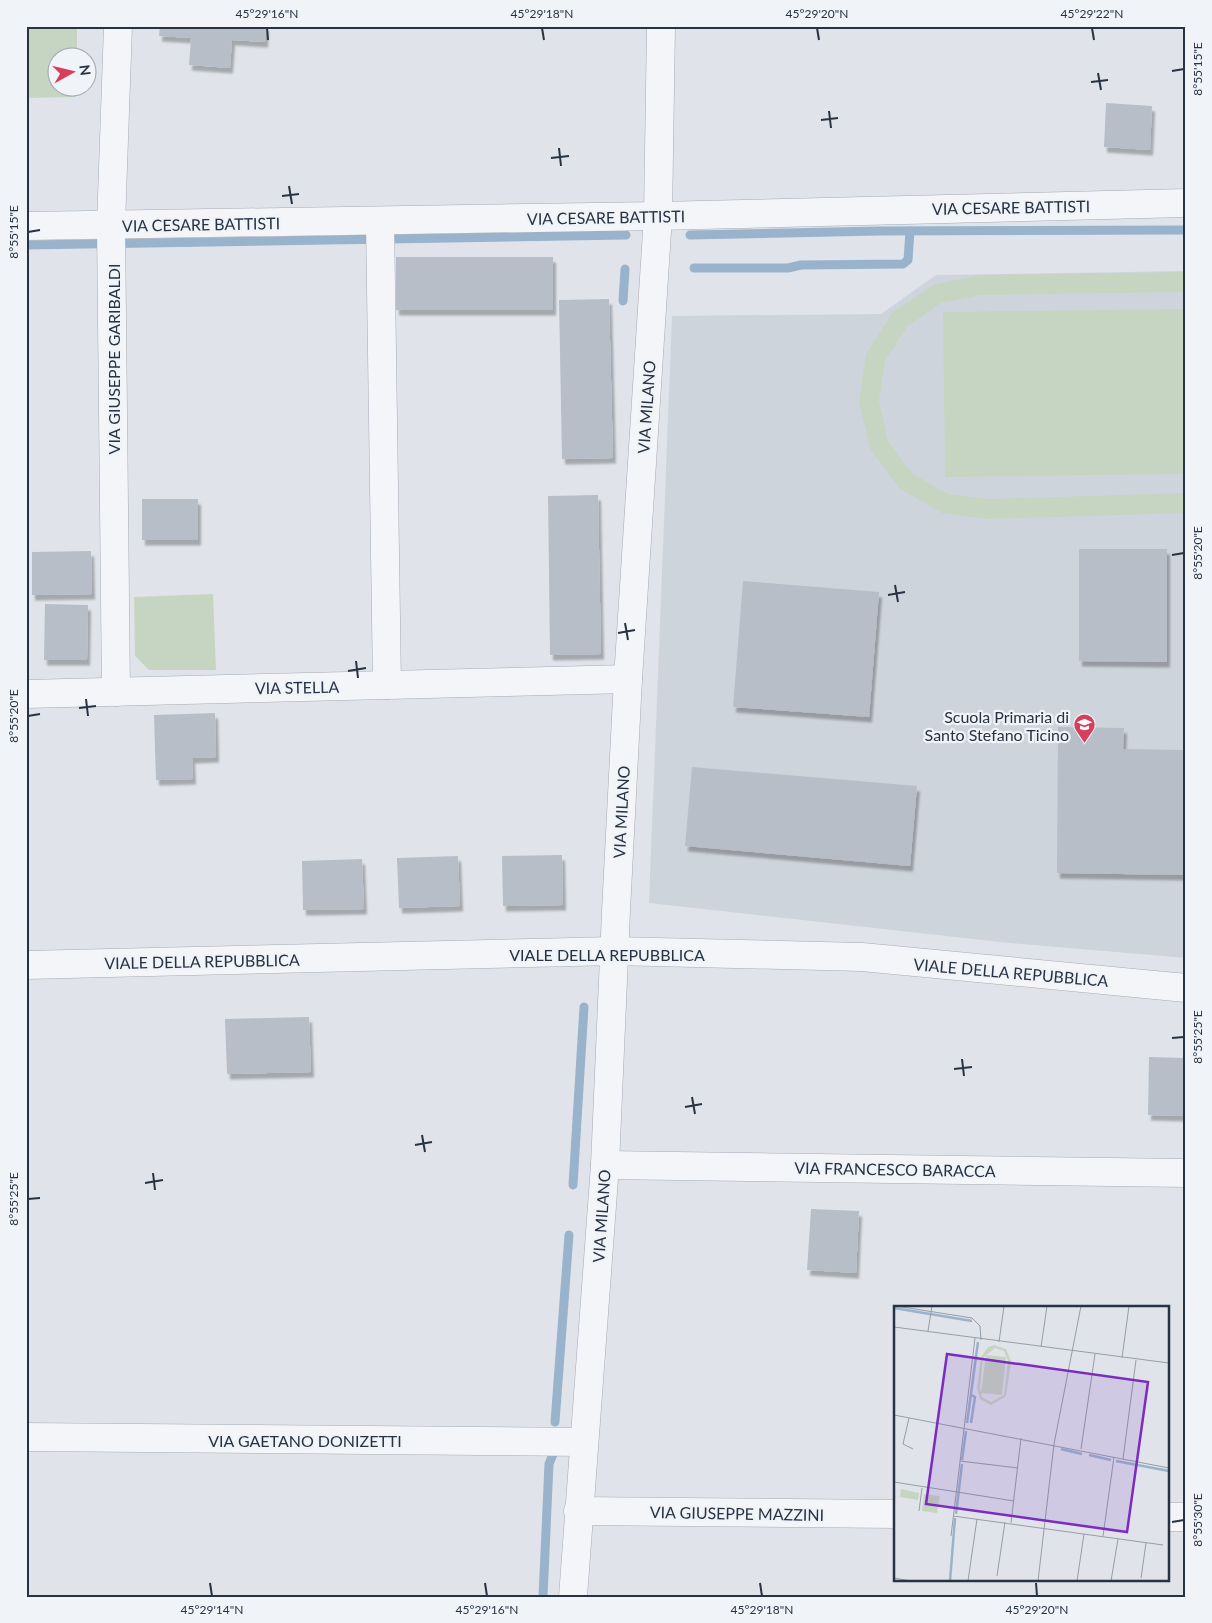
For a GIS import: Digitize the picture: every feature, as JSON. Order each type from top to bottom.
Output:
[{"type":"street","name":"VIA GIUSEPPE GARIBALDI","points":[[116,692],[112,237],[118,26]]},
{"type":"street","name":"VIA MILANO","points":[[572,1597],[605,1165],[628,679],[658,216],[661,26]]},
{"type":"street","name":"VIA CESARE BATTISTI","points":[[26,226],[112,237],[380,233],[658,216],[1186,203]]},
{"type":"street","points":[[380,233],[387,685]]},
{"type":"street","name":"VIA STELLA","points":[[26,694],[628,679]]},
{"type":"street","name":"VIALE DELLA REPUBBLICA","points":[[26,965],[614,951],[862,957],[1186,988]]},
{"type":"street","name":"VIA FRANCESCO BARACCA","points":[[605,1165],[1186,1173]]},
{"type":"street","name":"VIA GAETANO DONIZETTI","points":[[26,1438],[584,1442]]},
{"type":"street","name":"VIA GIUSEPPE MAZZINI","points":[[578,1511],[894,1514]]},
{"type":"street","points":[[1170,1517],[1186,1517]]},
{"type":"shaded area","points":[[1186,271],[1186,958],[1009,943],[649,903],[672,316],[881,314],[936,275]]},
{"type":"green space","points":[[26,26],[77,26],[77,48],[48,48],[48,98],[26,98]]},
{"type":"green space","points":[[1186,272],[1186,292],[981,295],[941,303],[907,327],[885,361],[879,401],[888,441],[913,474],[948,494],[989,499],[1186,493],[1186,513],[988,519],[942,513],[900,489],[870,449],[859,402],[866,354],[893,312],[933,285],[979,275]]},
{"type":"green space","points":[[1186,309],[1186,474],[945,477],[943,312]]},
{"type":"green space","points":[[213,594],[216,670],[149,670],[135,656],[134,597]]},
{"type":"building","points":[[160,26],[266,26],[265,42],[232,40],[230,68],[189,65],[191,38],[159,36]]},
{"type":"building","points":[[1106,103],[1152,106],[1150,150],[1104,147]]},
{"type":"building","points":[[396,257],[553,257],[553,310],[396,310]]},
{"type":"building","points":[[609,299],[613,458],[562,459],[559,300]]},
{"type":"building","points":[[598,495],[601,654],[550,655],[548,496]]},
{"type":"building","points":[[142,499],[198,499],[198,540],[142,540]]},
{"type":"building","points":[[1079,549],[1167,549],[1167,662],[1079,661]]},
{"type":"building","points":[[91,551],[92,594],[32,595],[32,552]]},
{"type":"building","points":[[743,581],[879,592],[869,717],[733,707]]},
{"type":"building","points":[[45,604],[88,605],[87,660],[44,660]]},
{"type":"building","points":[[215,713],[216,757],[192,758],[193,779],[156,780],[154,715]]},
{"type":"building","points":[[1058,727],[1124,728],[1123,749],[1186,750],[1186,875],[1057,873]]},
{"type":"building","points":[[692,767],[917,786],[910,866],[685,846]]},
{"type":"building","points":[[562,855],[563,905],[503,906],[502,856]]},
{"type":"building","points":[[458,856],[460,906],[399,908],[397,858]]},
{"type":"building","points":[[362,859],[364,909],[303,910],[302,861]]},
{"type":"building","points":[[309,1017],[311,1072],[227,1074],[225,1019]]},
{"type":"building","points":[[1149,1057],[1186,1058],[1186,1116],[1148,1115]]},
{"type":"building","points":[[811,1209],[859,1211],[856,1273],[807,1270]]},
{"type":"waterway","points":[[690,235],[880,231],[1186,230]]},
{"type":"waterway","points":[[694,268],[788,268],[801,265],[903,264],[908,260],[910,231]]},
{"type":"waterway","points":[[26,245],[626,235]]},
{"type":"waterway","points":[[623,301],[625,269]]},
{"type":"waterway","points":[[573,1185],[584,1007]]},
{"type":"waterway","points":[[555,1422],[569,1235]]},
{"type":"waterway","points":[[543,1597],[549,1464],[554,1452]]},
{"type":"place","name":"Scuola Primaria di Santo Stefano Ticino","points":[[1085,744]]}]
